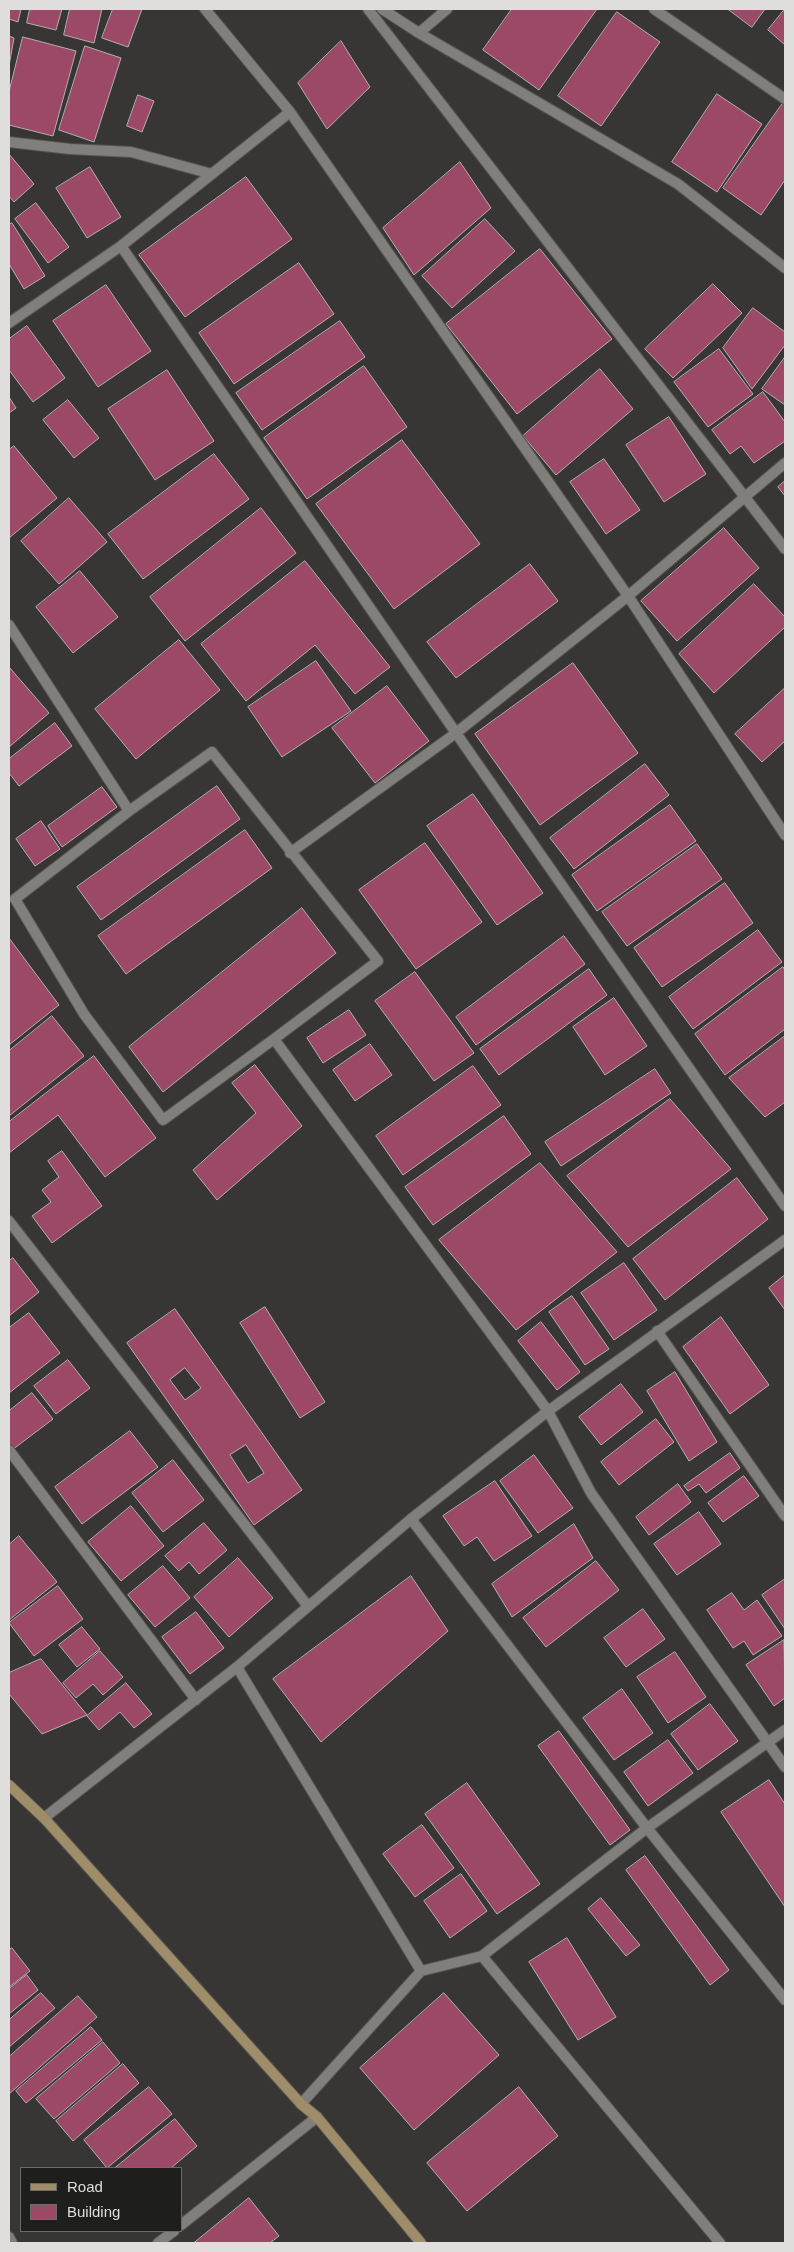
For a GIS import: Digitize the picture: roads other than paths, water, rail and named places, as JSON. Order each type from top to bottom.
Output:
[{"type":"street","points":[[205,9],[290,112],[628,596],[785,835]]},
{"type":"street","points":[[368,9],[785,549]]},
{"type":"street","points":[[382,9],[419,33],[678,184],[785,268]]},
{"type":"street","points":[[419,33],[447,9]]},
{"type":"street","points":[[654,9],[785,99]]},
{"type":"street","points":[[9,323],[121,246],[290,112]]},
{"type":"street","points":[[9,142],[70,149],[131,152],[212,174]]},
{"type":"street","points":[[121,246],[456,733],[785,1206]]},
{"type":"street","points":[[290,853],[456,733],[628,596],[785,463]]},
{"type":"street","points":[[9,625],[129,811]]},
{"type":"street","points":[[212,752],[290,853],[378,961],[162,1120],[84,1014],[15,899],[129,811],[212,752]]},
{"type":"street","points":[[274,1039],[548,1411],[591,1494],[785,1767]]},
{"type":"street","points":[[9,1221],[307,1605]]},
{"type":"street","points":[[44,1818],[237,1667],[307,1605],[411,1519],[548,1411],[785,1240]]},
{"type":"street","points":[[657,1331],[785,1516]]},
{"type":"street","points":[[9,1450],[196,1700]]},
{"type":"street","points":[[411,1519],[647,1828],[785,2000]]},
{"type":"street","points":[[237,1667],[421,1971]]},
{"type":"street","points":[[301,2104],[421,1971],[482,1956],[647,1828],[768,1744],[785,1730]]},
{"type":"street","points":[[9,1785],[44,1818],[301,2104],[317,2117],[421,2243]]},
{"type":"street","points":[[482,1956],[720,2243]]},
{"type":"street","points":[[182,2224],[317,2117]]},
{"type":"street","points":[[158,2243],[173,2232]]},
{"type":"street","points":[[9,2237],[12,2243]]}]
